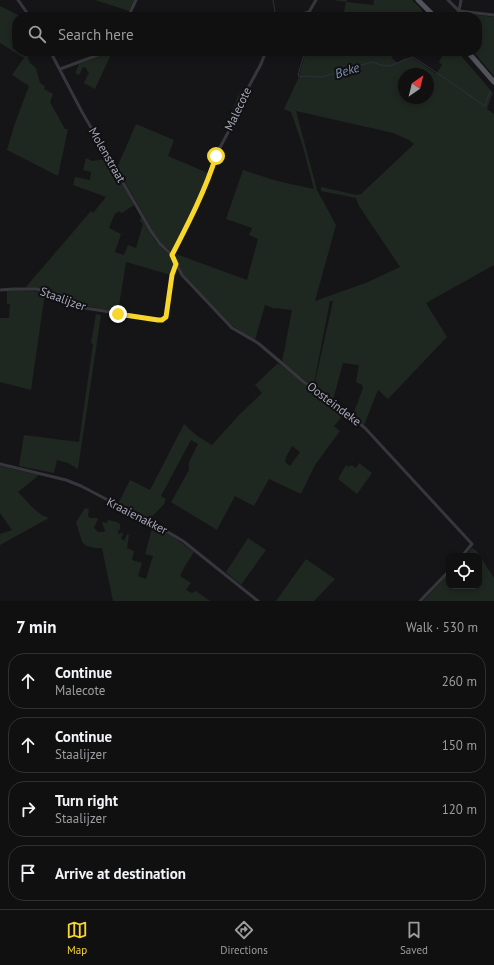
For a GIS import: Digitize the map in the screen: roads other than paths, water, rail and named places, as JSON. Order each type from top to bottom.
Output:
[{"type":"main road","points":[[418,0],[430,12]]},
{"type":"main road","points":[[471,56],[494,82]]},
{"type":"street","points":[[18,0],[26,12]]},
{"type":"street","points":[[130,12],[136,0]]},
{"type":"street","points":[[308,12],[316,0]]},
{"type":"street","points":[[448,0],[459,11],[468,12]]},
{"type":"street","points":[[459,11],[461,0]]},
{"type":"street","points":[[482,14],[494,15]]},
{"type":"street","name":"Molenstraat","points":[[53,56],[82,112],[151,231],[160,244],[171,254],[176,264]]},
{"type":"street","points":[[60,69],[95,56]]},
{"type":"street","name":"Malecote","points":[[171,254],[193,213],[216,156],[264,56]]},
{"type":"street","name":"Staalijzer","points":[[0,290],[36,289],[45,291],[78,307],[162,320],[167,315],[172,275],[176,264]]},
{"type":"street","name":"Oosteindeke","points":[[176,264],[189,284],[232,328],[258,344],[304,382],[342,409],[365,428],[472,544],[464,553]]},
{"type":"street","name":"Kraaienakker","points":[[0,464],[66,480],[81,486],[156,525],[183,541],[258,601]]},
{"type":"street","points":[[420,601],[446,574]]},
{"type":"waterway","name":"Beke","points":[[273,0],[275,12]]},
{"type":"waterway","name":"Beke","points":[[304,56],[298,75],[300,77],[322,77],[372,62],[389,66],[413,57],[485,106],[490,91]]}]
